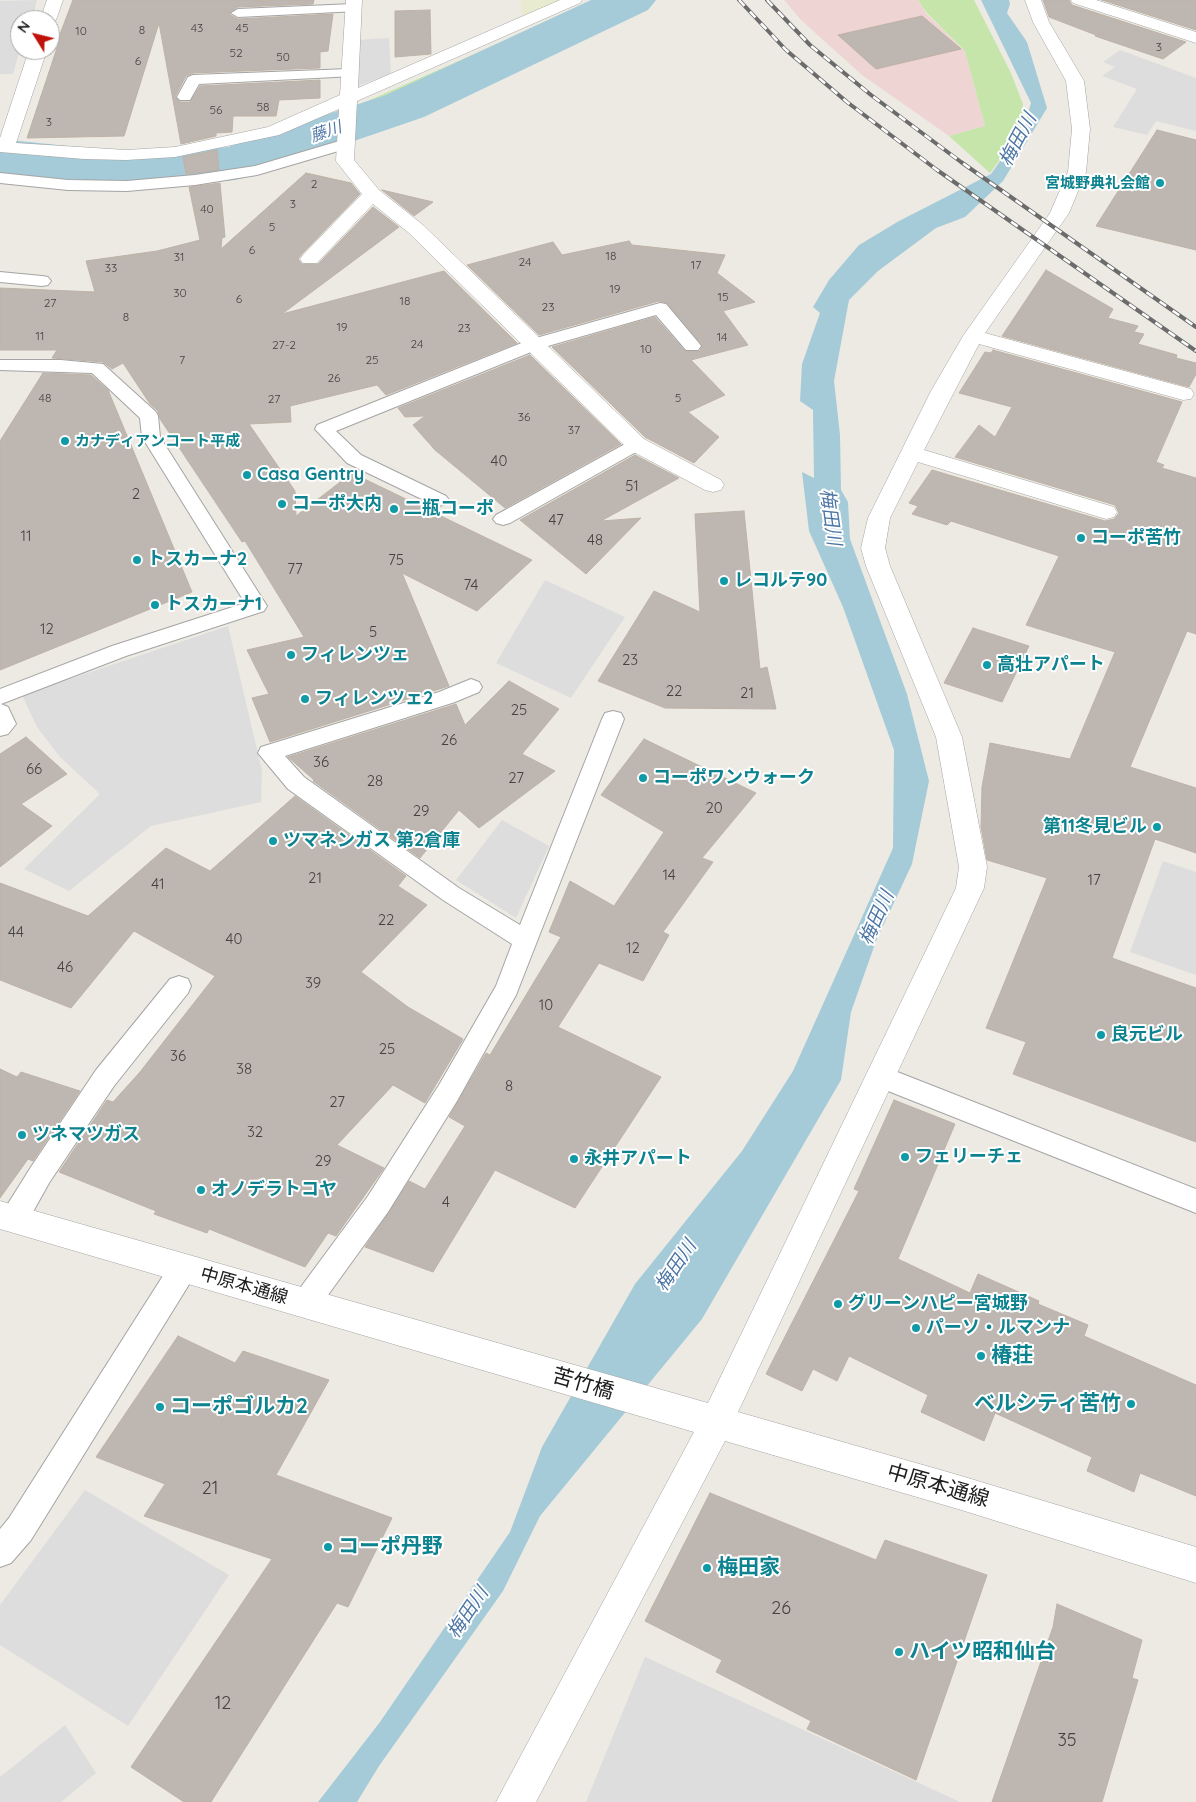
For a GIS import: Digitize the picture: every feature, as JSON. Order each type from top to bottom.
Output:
[{"type":"street","points":[[34,60],[3,147],[84,154],[126,155],[175,152],[273,131],[348,104],[574,0]]},
{"type":"street","points":[[1079,0],[1196,38]]},
{"type":"street","points":[[515,1802],[700,1456],[970,888],[973,867],[949,737],[878,566],[873,548],[879,518],[910,453],[973,336],[1059,212],[1077,172],[1081,129],[1075,81],[1041,22],[1036,1]]},
{"type":"street","points":[[353,4],[345,161],[372,194],[416,229],[536,344],[636,444],[713,485]]},
{"type":"street","points":[[310,259],[372,194]]},
{"type":"street","points":[[973,336],[1183,394]]},
{"type":"street","points":[[910,453],[1106,512]]},
{"type":"street","name":"中原本通線","points":[[7,1217],[487,1357]]},
{"type":"street","name":"苦竹橋","points":[[487,1357],[678,1411]]},
{"type":"street","name":"中原本通線","points":[[678,1411],[958,1492],[1196,1565]]},
{"type":"lane","points":[[238,13],[353,4]]},
{"type":"lane","points":[[185,97],[193,80],[349,73]]},
{"type":"lane","points":[[0,178],[68,185],[127,186],[196,180],[257,170],[346,140]]},
{"type":"lane","points":[[0,277],[42,280]]},
{"type":"lane","points":[[439,500],[354,459],[324,429],[536,344],[660,308],[692,346]]},
{"type":"lane","points":[[0,365],[60,365],[97,368],[149,416],[151,437],[257,606],[118,651],[0,696]]},
{"type":"lane","points":[[503,519],[636,444]]},
{"type":"lane","points":[[471,686],[438,699],[270,753],[304,789],[451,894],[525,940]]},
{"type":"lane","points":[[0,712],[5,724],[0,728]]},
{"type":"lane","points":[[305,1304],[378,1204],[448,1093],[507,988],[613,719]]},
{"type":"lane","points":[[7,1217],[40,1175],[105,1078],[179,986]]},
{"type":"lane","points":[[882,1076],[1196,1201]]},
{"type":"lane","points":[[0,1552],[20,1528],[183,1269]]},
{"type":"shaded area","points":[[37,0],[34,10],[10,10],[10,60],[17,60],[13,74],[0,74],[0,1]]},
{"type":"shaded area","points":[[784,0],[918,0],[926,13],[965,51],[985,126],[949,136],[862,75],[801,20]]},
{"type":"shaded area","points":[[389,38],[391,74],[357,86],[356,40]]},
{"type":"shaded area","points":[[1120,50],[1196,78],[1196,131],[1156,121],[1147,135],[1113,127],[1137,89],[1102,76],[1115,67],[1103,62]]},
{"type":"shaded area","points":[[545,580],[625,617],[571,698],[496,663]]},
{"type":"shaded area","points":[[228,626],[262,771],[261,802],[151,826],[69,891],[24,869],[100,794],[60,757],[37,727],[22,695]]},
{"type":"shaded area","points":[[502,820],[549,846],[516,918],[456,880]]},
{"type":"shaded area","points":[[1163,861],[1196,872],[1196,975],[1130,952]]},
{"type":"shaded area","points":[[85,1490],[229,1575],[128,1726],[0,1645],[0,1605]]},
{"type":"shaded area","points":[[645,1657],[958,1801],[958,1802],[586,1802]]},
{"type":"shaded area","points":[[65,1725],[96,1773],[61,1802],[0,1802],[0,1777]]},
{"type":"green space","points":[[520,0],[560,0],[523,17]]},
{"type":"green space","points":[[597,0],[624,0],[356,120],[354,107]]},
{"type":"green space","points":[[918,0],[974,0],[1011,73],[1023,104],[1021,131],[990,173],[949,136],[985,126],[965,51],[926,12]]},
{"type":"water","name":"梅田川","points":[[981,0],[1009,0],[1010,4],[1007,13],[1027,42],[1047,108],[1003,181],[965,217],[936,228],[878,271],[849,300],[834,381],[840,435],[841,490],[848,502],[850,539],[907,694],[929,781],[912,864],[876,941],[851,1012],[841,1080],[702,1319],[540,1516],[503,1591],[379,1766],[357,1802],[318,1802],[380,1722],[510,1532],[542,1447],[635,1284],[742,1151],[793,1071],[893,848],[894,750],[843,607],[809,531],[802,472],[814,478],[813,410],[800,401],[802,364],[820,313],[813,307],[829,280],[859,245],[899,221],[991,174],[1024,127],[1031,103]]},
{"type":"building","points":[[73,0],[314,0],[313,4],[238,7],[229,14],[238,19],[333,14],[328,51],[320,52],[320,68],[193,73],[186,76],[175,97],[180,102],[190,102],[200,86],[320,80],[320,98],[279,100],[276,116],[233,116],[232,132],[216,133],[216,136],[181,144],[159,23],[124,136],[27,138],[53,60],[60,60],[60,34]]},
{"type":"building","points":[[1043,0],[1069,0],[1072,5],[1186,42],[1163,59],[1095,36],[1049,17]]},
{"type":"building","points":[[1102,0],[1196,0],[1196,30]]},
{"type":"building","points":[[430,10],[431,54],[395,57],[395,11]]},
{"type":"building","points":[[922,16],[961,49],[876,69],[838,35]]},
{"type":"building","name":"宮城野典礼会館","points":[[1157,130],[1196,140],[1196,250],[1096,226]]},
{"type":"building","points":[[217,150],[219,170],[186,174],[183,157]]},
{"type":"building","points":[[306,173],[351,183],[360,194],[302,254],[298,259],[302,264],[318,264],[373,207],[399,227],[282,314],[444,271],[517,343],[386,395],[377,385],[290,406],[291,422],[249,424],[295,491],[296,516],[352,473],[532,560],[477,611],[402,573],[449,686],[270,742],[252,698],[269,694],[247,650],[304,637],[245,541],[242,542],[160,419],[158,411],[150,404],[123,363],[112,369],[103,362],[52,358],[57,350],[0,350],[0,288],[95,292],[86,261],[157,251],[200,240],[189,187],[220,183],[225,237],[222,238],[221,249]]},
{"type":"building","points":[[382,190],[433,202],[414,216]]},
{"type":"building","points":[[629,241],[632,245],[725,255],[717,273],[755,302],[723,311],[748,345],[691,360],[725,395],[688,412],[719,437],[694,463],[645,437],[552,347],[655,317],[685,351],[700,351],[702,345],[667,303],[659,301],[539,335],[467,265],[553,242],[562,255]]},
{"type":"building","points":[[1046,270],[1113,309],[1108,318],[1138,326],[1134,332],[1144,334],[1138,344],[1177,355],[1176,358],[1196,363],[1196,374],[1189,387],[1002,336]]},
{"type":"building","points":[[993,350],[1182,402],[1156,462],[1164,465],[1162,468],[1196,478],[1196,634],[1187,631],[1130,767],[1196,788],[1196,853],[1155,839],[1112,958],[1196,988],[1196,1142],[1013,1074],[1026,1042],[986,1028],[1047,878],[987,860],[981,827],[982,787],[990,743],[1070,759],[1115,652],[1026,625],[1059,556],[951,521],[947,525],[912,514],[918,506],[909,503],[932,470],[1105,521],[1114,519],[1119,513],[1115,505],[955,457],[979,425],[995,437],[1012,407],[959,393],[985,352],[991,353]]},
{"type":"building","points":[[530,355],[621,444],[505,508],[435,450],[413,425],[425,416],[405,417],[398,408]]},
{"type":"building","points":[[43,373],[91,375],[108,390],[192,592],[0,670],[0,441]]},
{"type":"building","points":[[635,455],[679,478],[601,521],[641,518],[586,574],[520,520]]},
{"type":"building","points":[[744,511],[760,669],[767,667],[776,709],[665,708],[598,681],[654,591],[700,612],[695,514]]},
{"type":"building","name":"高壮アパート","points":[[973,628],[1029,646],[1002,702],[944,683]]},
{"type":"building","points":[[509,681],[559,709],[522,754],[555,771],[479,828],[459,810],[420,858],[313,781],[288,757],[456,704],[465,725]]},
{"type":"building","points":[[26,737],[67,774],[21,804],[52,826],[0,867],[0,754]]},
{"type":"building","points":[[644,739],[756,793],[702,858],[713,862],[663,932],[669,935],[643,981],[599,963],[558,1027],[661,1077],[575,1208],[495,1170],[433,1272],[365,1247],[409,1181],[425,1189],[465,1126],[449,1117],[486,1053],[490,1055],[561,937],[549,932],[570,881],[614,906],[664,832],[601,795]]},
{"type":"building","points":[[295,796],[406,876],[398,886],[427,905],[361,972],[408,1007],[463,1039],[425,1103],[393,1085],[337,1145],[384,1168],[336,1236],[328,1233],[305,1267],[209,1229],[207,1233],[154,1214],[156,1211],[59,1172],[107,1100],[113,1102],[140,1072],[215,976],[134,931],[71,1008],[0,980],[0,883],[88,916],[166,848],[210,871]]},
{"type":"building","name":"ツネマツガス","points":[[0,1069],[17,1077],[21,1072],[80,1091],[33,1161],[28,1159],[0,1198]]},
{"type":"building","points":[[894,1100],[955,1124],[898,1259],[970,1293],[978,1274],[1039,1301],[1038,1304],[1088,1325],[1084,1336],[1196,1385],[1196,1496],[1140,1473],[1134,1492],[1087,1471],[1092,1457],[995,1413],[984,1441],[921,1412],[928,1395],[849,1356],[837,1381],[813,1369],[802,1391],[766,1374],[859,1191],[854,1189]]},
{"type":"building","points":[[178,1336],[235,1363],[243,1351],[329,1380],[276,1475],[392,1518],[348,1607],[337,1603],[211,1802],[184,1802],[131,1767],[272,1559],[144,1516],[165,1484],[96,1457]]},
{"type":"building","points":[[710,1493],[876,1560],[885,1540],[987,1575],[916,1780],[807,1729],[811,1721],[716,1672],[722,1660],[645,1621]]},
{"type":"building","points":[[1057,1604],[1142,1640],[1132,1678],[1138,1680],[1102,1802],[992,1802],[1053,1627]]},
{"type":"waterway","name":"藤川","points":[[0,156],[145,171],[235,163],[405,106],[631,0]]},
{"type":"railway","points":[[739,0],[786,50],[847,102],[937,170],[1196,351]]},
{"type":"railway","points":[[767,0],[810,45],[871,95],[961,162],[1196,327]]},
{"type":"place","name":"宮城野典礼会館","points":[[1160,183]]},
{"type":"place","name":"カナディアンコート平成","points":[[65,441]]},
{"type":"place","name":"Casa Gentry","points":[[247,475]]},
{"type":"place","name":"コーポ大内","points":[[282,504]]},
{"type":"place","name":"二瓶コーポ","points":[[394,509]]},
{"type":"place","name":"コーポ苦竹","points":[[1081,538]]},
{"type":"place","name":"トスカーナ2","points":[[137,560]]},
{"type":"place","name":"レコルテ90","points":[[724,581]]},
{"type":"place","name":"トスカーナ1","points":[[155,605]]},
{"type":"place","name":"フィレンツェ","points":[[291,655]]},
{"type":"place","name":"高壮アパート","points":[[987,665]]},
{"type":"place","name":"フィレンツェ2","points":[[305,699]]},
{"type":"place","name":"コーポワンウォーク","points":[[643,778]]},
{"type":"place","name":"第11冬見ビル","points":[[1157,827]]},
{"type":"place","name":"ツマネンガス 第2倉庫","points":[[273,841]]},
{"type":"place","name":"良元ビル","points":[[1101,1035]]},
{"type":"place","name":"ツネマツガス","points":[[22,1135]]},
{"type":"place","name":"フェリーチェ","points":[[905,1157]]},
{"type":"place","name":"永井アパート","points":[[574,1159]]},
{"type":"place","name":"オノデラトコヤ","points":[[201,1190]]},
{"type":"place","name":"グリーンハピー宮城野","points":[[838,1304]]},
{"type":"place","name":"パーソ・ルマンナ","points":[[916,1328]]},
{"type":"place","name":"椿荘","points":[[981,1356]]},
{"type":"place","name":"ベルシティ苦竹","points":[[1131,1404]]},
{"type":"place","name":"コーポゴルカ2","points":[[160,1407]]},
{"type":"place","name":"コーポ丹野","points":[[328,1547]]},
{"type":"place","name":"梅田家","points":[[707,1568]]},
{"type":"place","name":"ハイツ昭和仙台","points":[[899,1652]]}]
